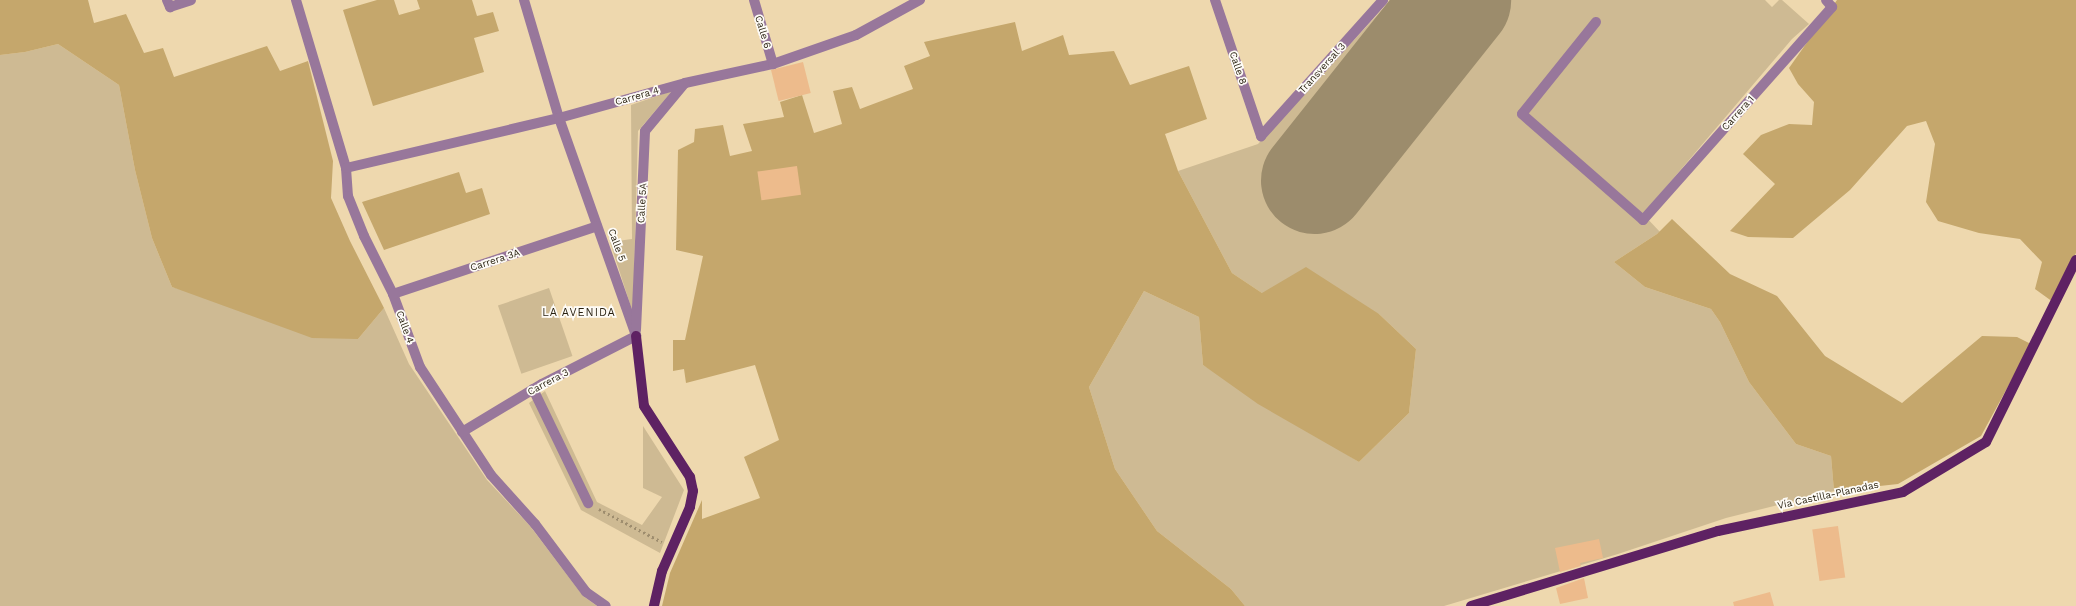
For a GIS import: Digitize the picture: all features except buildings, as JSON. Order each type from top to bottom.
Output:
[{"type":"main road","name":"Vía Castilla-Planadas","points":[[1471,606],[1718,531],[1903,492],[1986,442],[2076,260]]},
{"type":"main road","name":"Calle 5","points":[[636,336],[644,406],[690,477],[693,491],[690,507],[672,547]]},
{"type":"main road","points":[[654,606],[662,571],[672,547]]},
{"type":"street","points":[[169,4],[191,0]]},
{"type":"street","name":"Calle 4","points":[[296,0],[346,168],[348,196],[364,236],[393,294],[420,367],[491,476],[535,524],[586,592],[606,606]]},
{"type":"street","name":"Calle 5","points":[[524,0],[559,118],[636,336]]},
{"type":"street","name":"Calle 6","points":[[754,0],[773,64]]},
{"type":"street","name":"Carrera 4","points":[[346,168],[559,118],[685,83],[773,64],[856,34],[920,0]]},
{"type":"street","name":"Calle 8","points":[[1215,0],[1261,136]]},
{"type":"street","name":"Transversal 3","points":[[1261,136],[1383,0]]},
{"type":"street","name":"Carrera 1","points":[[1596,22],[1522,114],[1643,220],[1829,3]]},
{"type":"street","name":"Calle 5A","points":[[636,336],[645,131],[685,83]]},
{"type":"street","name":"Carrera 3A","points":[[393,294],[597,226]]},
{"type":"street","name":"Carrera 3","points":[[462,432],[533,389],[636,336]]},
{"type":"street","points":[[533,389],[588,503]]},
{"type":"path","points":[[588,503],[672,547]]},
{"type":"shaded area","points":[[0,0],[88,0],[94,23],[126,14],[144,53],[163,48],[174,77],[267,46],[280,71],[308,61],[333,161],[331,198],[350,241],[384,308],[358,339],[312,338],[172,287],[152,238],[135,170],[119,85],[58,44],[25,52],[0,55]]},
{"type":"shaded area","points":[[377,0],[394,0],[399,15],[420,9],[417,0],[472,0],[477,16],[493,12],[499,31],[474,38],[484,72],[373,106],[343,10]]},
{"type":"shaded area","points":[[1391,0],[1765,0],[1772,7],[1779,0],[1782,0],[1809,24],[1792,39],[1643,214],[1660,232],[1614,262],[1645,287],[1711,309],[1720,322],[1749,382],[1796,444],[1831,456],[1834,491],[1726,518],[1618,554],[1444,606],[1245,606],[1231,589],[1157,531],[1115,469],[1089,387],[1144,291],[1199,317],[1203,365],[1359,462],[1409,413],[1416,349],[1379,314],[1262,293],[1232,273],[1178,171],[1258,144]]},
{"type":"shaded area","points":[[1837,0],[2076,0],[2076,253],[2053,302],[2035,289],[2042,262],[2020,239],[1979,233],[1938,221],[1926,202],[1935,144],[1926,121],[1907,126],[1850,190],[1793,238],[1748,237],[1730,231],[1775,184],[1743,154],[1761,135],[1789,124],[1812,125],[1814,102],[1798,84],[1789,68]]},
{"type":"shaded area","points":[[1015,22],[1022,51],[1063,35],[1069,55],[1114,51],[1130,85],[1189,66],[1207,119],[1165,134],[1178,171],[1232,273],[1262,293],[1306,267],[1379,314],[1416,349],[1409,413],[1359,462],[1258,404],[1203,365],[1199,317],[1144,291],[1089,387],[1115,469],[1157,531],[1231,589],[1245,606],[662,606],[670,573],[702,500],[702,519],[760,498],[744,457],[779,440],[755,365],[686,383],[684,369],[673,371],[673,340],[685,340],[703,256],[676,250],[678,150],[694,142],[695,129],[723,125],[730,156],[752,151],[743,124],[784,117],[780,102],[802,95],[814,133],[842,124],[833,91],[852,87],[860,109],[913,89],[904,66],[930,56],[924,42]]},
{"type":"shaded area","points":[[58,44],[119,85],[135,170],[152,238],[172,287],[358,339],[384,308],[409,364],[487,480],[530,526],[583,596],[597,606],[0,606],[0,55],[25,52]]},
{"type":"shaded area","points":[[672,91],[638,131],[633,313],[610,242],[632,239],[631,105]]},
{"type":"shaded area","points":[[459,172],[466,193],[482,188],[490,214],[384,250],[362,202]]},
{"type":"shaded area","points":[[1672,219],[1730,274],[1777,296],[1825,356],[1902,403],[1982,336],[2017,337],[2031,344],[1981,436],[1898,484],[1834,491],[1831,456],[1796,444],[1749,382],[1720,322],[1711,309],[1645,287],[1614,262],[1657,234]]},
{"type":"shaded area","points":[[549,288],[572,356],[521,374],[498,306]]},
{"type":"shaded area","points":[[545,391],[597,502],[642,525],[662,497],[643,488],[643,426],[684,490],[660,553],[581,510],[529,403]]},
{"type":"runway","points":[[1314,180],[1457,0]]},
{"type":"district","name":"LA AVENIDA","points":[[579,313]]}]
